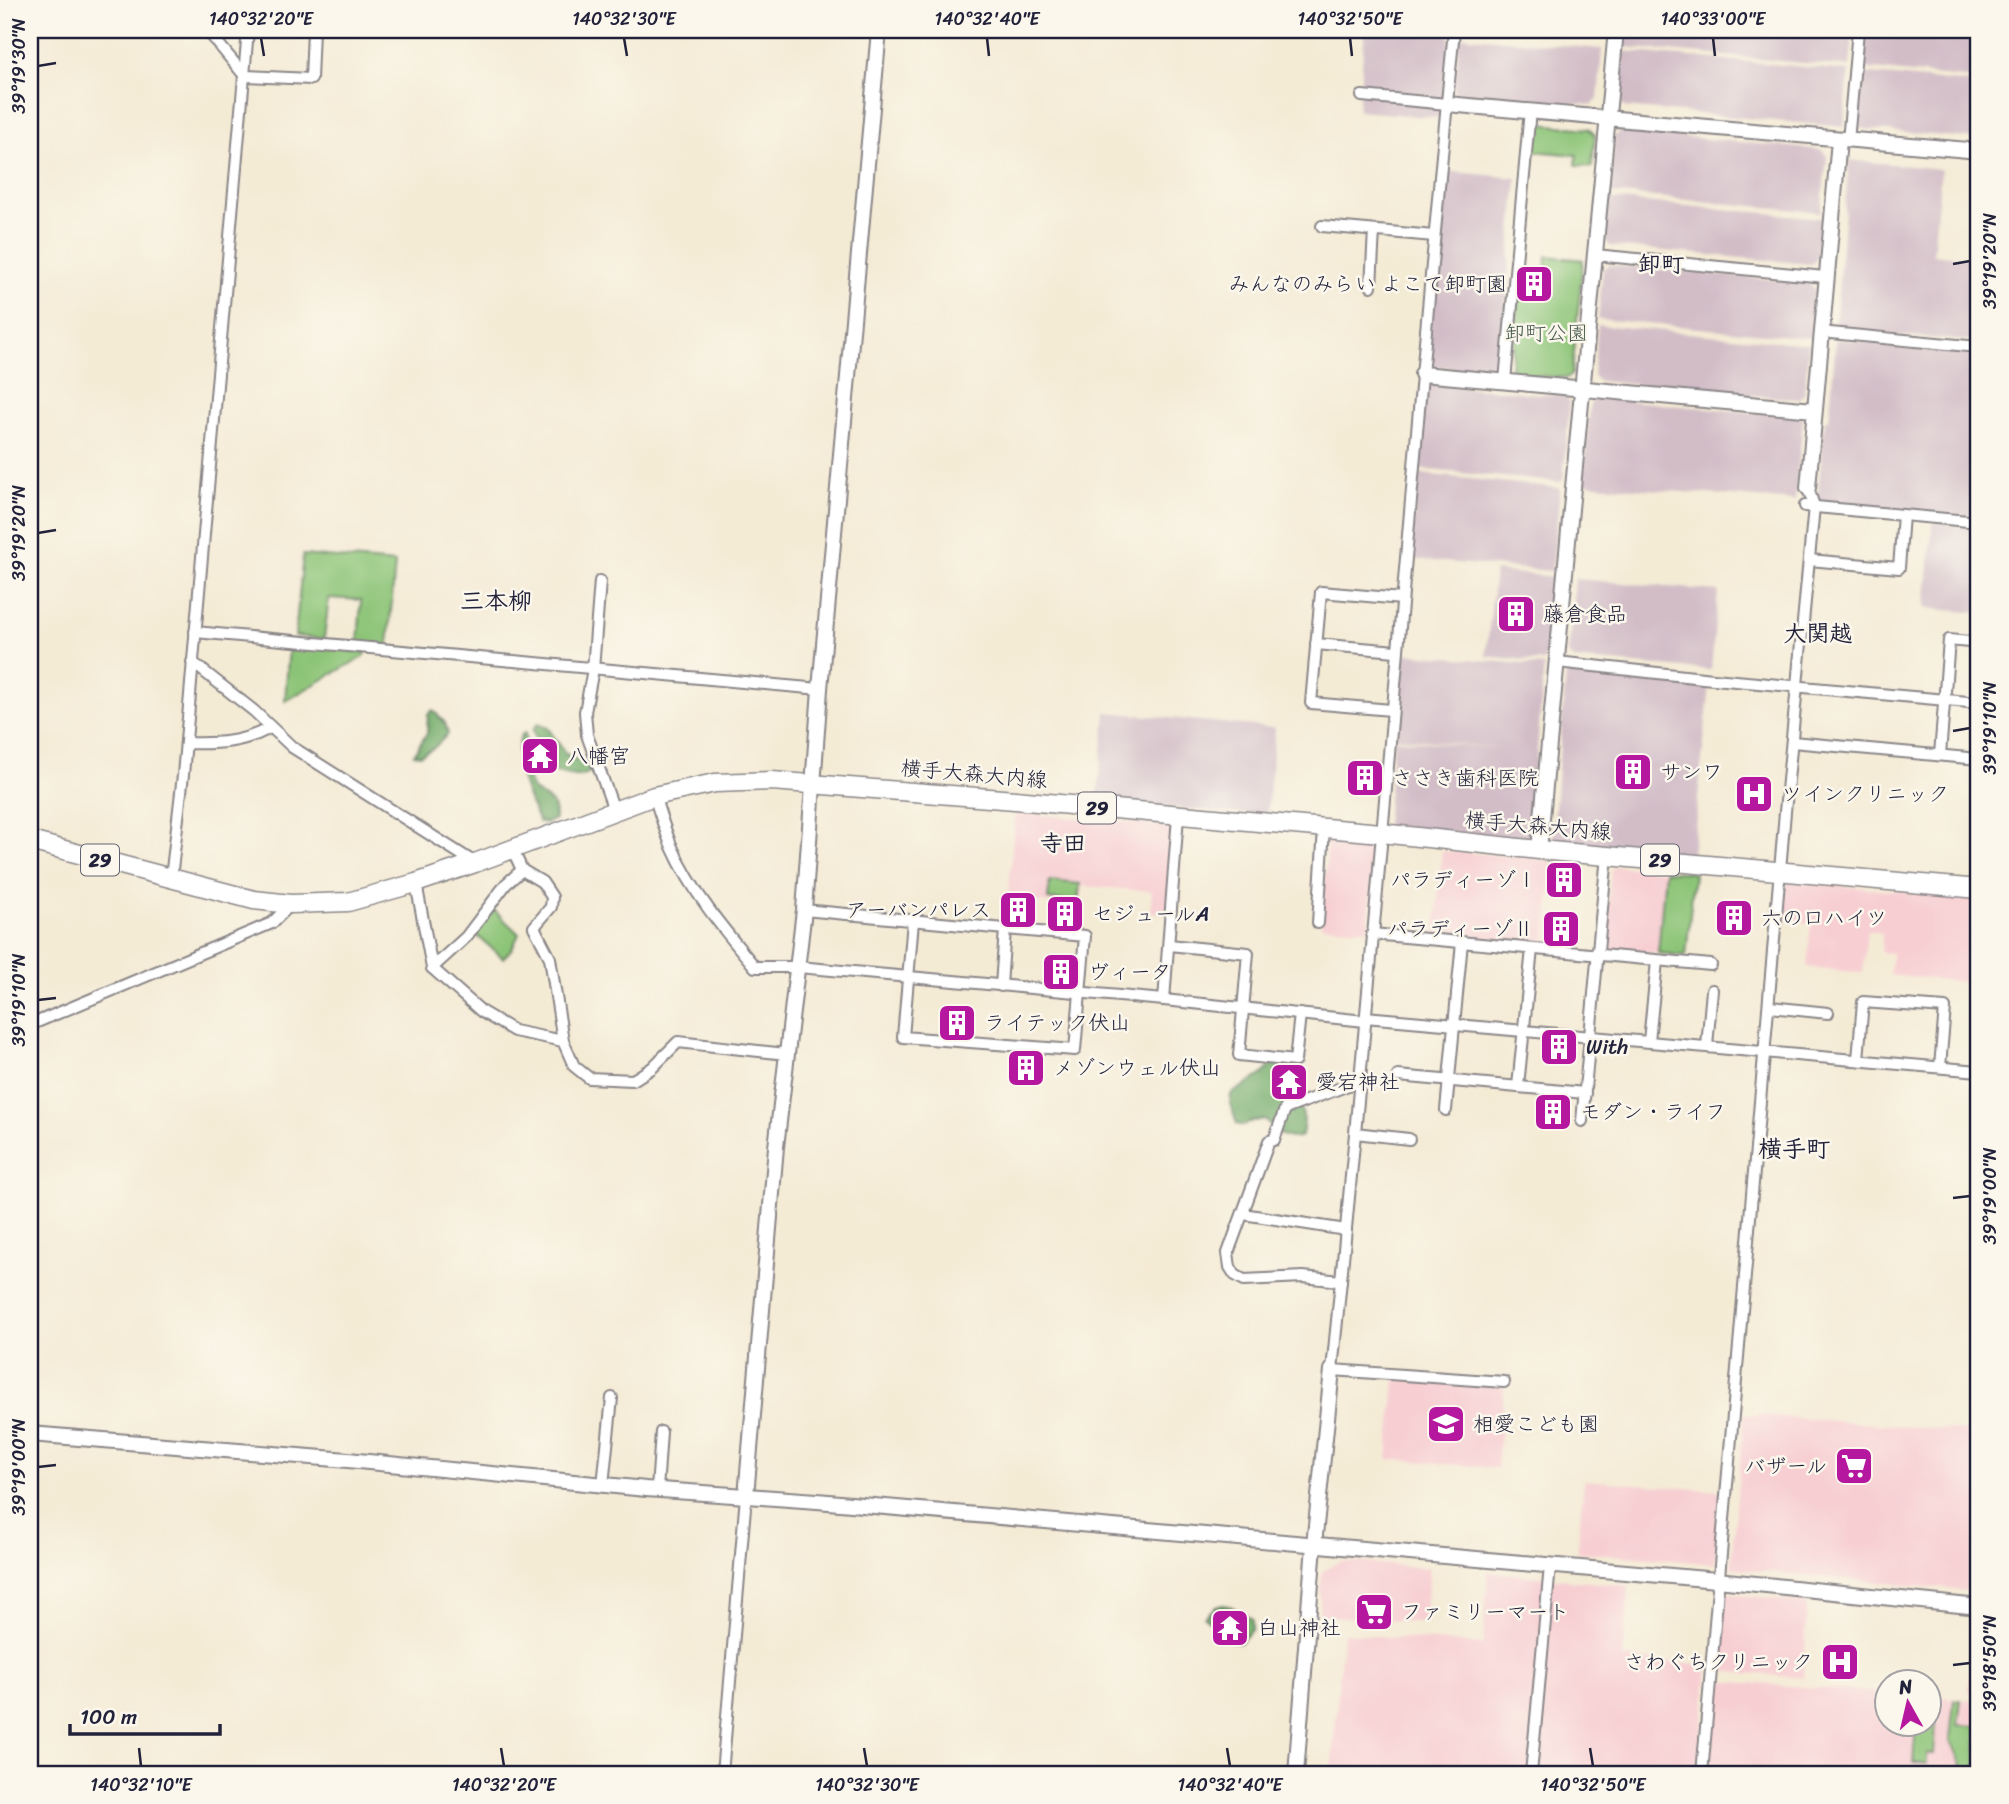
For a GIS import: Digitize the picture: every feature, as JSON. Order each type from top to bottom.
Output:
[{"type":"main road","name":"横手大森大内線","points":[[30,841],[254,900],[291,904],[348,902],[475,863],[654,796],[715,783],[814,783],[1979,888]]},
{"type":"street","points":[[207,30],[244,76],[311,79],[313,30]]},
{"type":"street","points":[[171,878],[186,743],[248,30]]},
{"type":"street","points":[[722,1774],[786,1054],[804,910],[820,689],[878,30]]},
{"type":"street","points":[[1296,1774],[1314,1545],[1355,1133],[1396,651],[1454,30]]},
{"type":"street","points":[[1539,850],[1616,30]]},
{"type":"street","points":[[1702,1774],[1809,560],[1808,488],[1820,332],[1858,30]]},
{"type":"street","points":[[1362,96],[1979,151]]},
{"type":"street","points":[[1505,381],[1530,110]]},
{"type":"street","points":[[1322,226],[1434,236]]},
{"type":"street","points":[[1371,286],[1374,230]]},
{"type":"street","points":[[1595,255],[1825,277]]},
{"type":"street","points":[[1820,332],[1979,347]]},
{"type":"street","points":[[1422,374],[1814,410]]},
{"type":"street","points":[[1810,506],[1979,522]]},
{"type":"street","points":[[1809,560],[1899,568],[1903,515]]},
{"type":"street","points":[[600,581],[593,669],[586,712],[587,735],[614,810]]},
{"type":"street","points":[[1391,710],[1311,704],[1321,592],[1402,598]]},
{"type":"street","points":[[195,632],[820,689]]},
{"type":"street","points":[[1940,755],[1950,640],[1979,643]]},
{"type":"street","points":[[1316,643],[1396,651]]},
{"type":"street","points":[[192,662],[254,711],[292,747],[475,863]]},
{"type":"street","points":[[1557,662],[1979,703]]},
{"type":"street","points":[[186,743],[224,744],[255,736],[270,728]]},
{"type":"street","points":[[1792,742],[1979,759]]},
{"type":"street","points":[[654,796],[680,862],[718,923],[755,967],[798,967],[1300,1014],[1454,1024],[1979,1071]]},
{"type":"street","points":[[1164,1000],[1178,816]]},
{"type":"street","points":[[1318,923],[1324,828]]},
{"type":"street","points":[[512,848],[522,870],[542,882],[552,897],[551,907],[534,927],[550,958],[563,1041],[574,1066],[589,1078],[634,1080],[652,1068],[678,1042],[786,1054]]},
{"type":"street","points":[[1582,1121],[1607,855]]},
{"type":"street","points":[[432,968],[466,937],[506,884],[522,870]]},
{"type":"street","points":[[416,883],[432,968],[482,1012],[514,1031],[563,1041]]},
{"type":"street","points":[[30,1025],[272,923],[291,904]]},
{"type":"street","points":[[804,910],[913,920],[1006,929],[1084,936],[1075,1051],[903,1037],[913,920]]},
{"type":"street","points":[[1001,986],[1006,929]]},
{"type":"street","points":[[1372,934],[1711,965]]},
{"type":"street","points":[[1446,1110],[1462,943]]},
{"type":"street","points":[[1169,945],[1248,953],[1240,1055],[1295,1060],[1300,1014]]},
{"type":"street","points":[[1518,1086],[1532,949]]},
{"type":"street","points":[[1649,1041],[1657,961]]},
{"type":"street","points":[[1707,1046],[1712,990]]},
{"type":"street","points":[[1858,1059],[1863,1002],[1945,1008],[1940,1067]]},
{"type":"street","points":[[1770,1007],[1828,1013]]},
{"type":"street","points":[[1398,1076],[1585,1093]]},
{"type":"street","points":[[1341,1281],[1281,1277],[1244,1280],[1235,1275],[1230,1267],[1228,1253],[1269,1141],[1274,1140],[1285,1109],[1359,1081]]},
{"type":"street","points":[[1355,1133],[1409,1139]]},
{"type":"street","points":[[1243,1214],[1346,1230]]},
{"type":"street","points":[[1332,1370],[1504,1382]]},
{"type":"street","points":[[603,1485],[612,1398]]},
{"type":"street","points":[[657,1490],[661,1432]]},
{"type":"street","points":[[30,1434],[1717,1580],[1979,1607]]},
{"type":"street","points":[[1531,1774],[1550,1566]]},
{"type":"shaded area","points":[[1365,30],[1450,34],[1442,118],[1358,111]]},
{"type":"shaded area","points":[[1625,30],[1853,30],[1850,67],[1624,47]]},
{"type":"shaded area","points":[[1866,30],[1979,30],[1974,79],[1862,68]]},
{"type":"shaded area","points":[[1460,36],[1602,49],[1598,99],[1592,105],[1454,92]]},
{"type":"shaded area","points":[[1623,51],[1849,71],[1844,127],[1624,107],[1619,102]]},
{"type":"shaded area","points":[[1861,73],[1979,84],[1979,139],[1855,128]]},
{"type":"shaded area","points":[[1621,131],[1822,150],[1827,156],[1821,212],[1610,193],[1615,136]]},
{"type":"shaded area","points":[[1849,160],[1941,169],[1933,254],[1979,259],[1979,342],[1835,330]]},
{"type":"shaded area","points":[[1446,171],[1517,178],[1500,366],[1494,372],[1431,366],[1427,362]]},
{"type":"shaded area","points":[[1609,199],[1821,218],[1816,260],[1811,264],[1610,246],[1605,240]]},
{"type":"shaded area","points":[[1609,265],[1809,283],[1815,289],[1811,338],[1598,319],[1603,269]]},
{"type":"shaded area","points":[[1598,325],[1809,344],[1804,394],[1798,399],[1598,381],[1593,375]]},
{"type":"shaded area","points":[[1836,339],[1979,351],[1979,517],[1817,504],[1825,420],[1829,420]]},
{"type":"shaded area","points":[[1425,384],[1564,396],[1570,402],[1563,480],[1559,482],[1418,469]]},
{"type":"shaded area","points":[[1597,398],[1801,417],[1803,419],[1795,501],[1583,484],[1590,404]]},
{"type":"shaded area","points":[[1419,474],[1560,488],[1552,571],[1410,559]]},
{"type":"shaded area","points":[[1933,522],[1979,526],[1979,613],[1925,608]]},
{"type":"shaded area","points":[[1495,571],[1553,577],[1544,662],[1486,656]]},
{"type":"shaded area","points":[[1575,579],[1718,591],[1711,670],[1573,659],[1568,654]]},
{"type":"shaded area","points":[[1402,653],[1544,666],[1530,837],[1526,839],[1388,827],[1386,824],[1394,739],[1506,749],[1395,737]]},
{"type":"shaded area","points":[[1572,671],[1710,684],[1692,855],[1552,842],[1566,675]]},
{"type":"shaded area","points":[[1106,712],[1275,728],[1267,816],[1097,801]]},
{"type":"shaded area","points":[[1015,813],[1175,826],[1168,914],[1150,912],[1152,891],[1082,886],[1080,906],[1008,899]]},
{"type":"shaded area","points":[[1328,840],[1374,844],[1368,929],[1321,926]]},
{"type":"shaded area","points":[[1442,851],[1553,860],[1546,942],[1435,934]]},
{"type":"shaded area","points":[[1615,866],[1665,871],[1658,953],[1604,949],[1611,871]]},
{"type":"shaded area","points":[[1787,881],[1979,898],[1979,983],[1890,975],[1892,953],[1881,952],[1882,933],[1867,931],[1863,973],[1807,967],[1811,923],[1783,920]]},
{"type":"shaded area","name":"相愛こども園","points":[[1395,1379],[1504,1388],[1497,1468],[1388,1459]]},
{"type":"shaded area","points":[[1744,1414],[1979,1432],[1979,1592],[1731,1568]]},
{"type":"shaded area","points":[[1584,1480],[1721,1491],[1715,1564],[1577,1552]]},
{"type":"shaded area","points":[[1340,1561],[1430,1568],[1425,1623],[1319,1615],[1322,1572]]},
{"type":"shaded area","points":[[1488,1572],[1629,1586],[1623,1658],[1708,1666],[1698,1774],[1331,1774],[1343,1633],[1483,1645]]},
{"type":"shaded area","points":[[1724,1592],[1807,1603],[1804,1678],[1718,1671]]},
{"type":"shaded area","points":[[1974,1623],[1979,1623],[1979,1692],[1968,1691]]},
{"type":"shaded area","points":[[1718,1681],[1872,1692],[1872,1738],[1942,1738],[1942,1697],[1979,1701],[1979,1774],[1709,1774]]},
{"type":"green space","points":[[1539,124],[1589,129],[1595,135],[1592,167],[1576,165],[1577,155],[1533,151],[1535,129]]},
{"type":"green space","name":"卸町公園","points":[[1547,256],[1583,260],[1572,374],[1567,378],[1516,374],[1511,369],[1519,294],[1543,296]]},
{"type":"green space","points":[[303,555],[395,563],[388,646],[358,643],[361,600],[329,598],[324,639],[295,636]]},
{"type":"green space","points":[[289,645],[366,652],[364,656],[285,701]]},
{"type":"green space","points":[[433,710],[445,723],[448,734],[434,748],[420,755],[414,754],[427,733],[428,714]]},
{"type":"green space","points":[[538,723],[548,728],[566,754],[590,767],[591,771],[578,776],[555,772],[538,746],[533,730]]},
{"type":"green space","points":[[525,733],[530,784],[537,793],[551,802],[555,811],[555,819],[547,823],[539,822],[529,802],[519,769],[519,746],[521,735]]},
{"type":"green space","points":[[1665,871],[1694,873],[1686,956],[1658,953]]},
{"type":"green space","points":[[1050,881],[1080,884],[1078,902],[1048,899]]},
{"type":"green space","points":[[492,908],[519,934],[512,949],[503,958],[474,933]]},
{"type":"green space","points":[[1275,1061],[1298,1066],[1305,1074],[1307,1085],[1298,1096],[1304,1120],[1302,1136],[1285,1136],[1265,1119],[1242,1126],[1237,1124],[1230,1104],[1231,1094],[1263,1074]]},
{"type":"green space","points":[[1223,1605],[1232,1607],[1252,1619],[1252,1629],[1241,1642],[1222,1638],[1204,1617]]},
{"type":"green space","points":[[1954,1700],[1961,1700],[1958,1725],[1977,1726],[1976,1773],[1965,1772],[1950,1739]]},
{"type":"green space","points":[[1915,1738],[1935,1738],[1934,1754],[1927,1754],[1927,1764],[1913,1763]]},
{"type":"place","name":"みんなのみらい よこて卸町園","points":[[1534,284]]},
{"type":"place","name":"藤倉食品","points":[[1516,614]]},
{"type":"place","name":"八幡宮","points":[[540,756]]},
{"type":"place","name":"サンワ","points":[[1633,772]]},
{"type":"place","name":"ささき歯科医院","points":[[1365,778]]},
{"type":"place","name":"ツインクリニック","points":[[1754,794]]},
{"type":"place","name":"パラディーゾⅠ","points":[[1564,880]]},
{"type":"place","name":"アーバンパレス","points":[[1018,910]]},
{"type":"place","name":"セジュールA","points":[[1065,914]]},
{"type":"place","name":"六の口ハイツ","points":[[1734,918]]},
{"type":"place","name":"パラディーゾⅡ","points":[[1561,929]]},
{"type":"place","name":"ヴィータ","points":[[1061,972]]},
{"type":"place","name":"ライテック伏山","points":[[957,1023]]},
{"type":"place","name":"With","points":[[1559,1047]]},
{"type":"place","name":"メゾンウェル伏山","points":[[1026,1068]]},
{"type":"place","name":"愛宕神社","points":[[1289,1082]]},
{"type":"place","name":"モダン・ライフ","points":[[1553,1112]]},
{"type":"place","name":"相愛こども園","points":[[1446,1424]]},
{"type":"place","name":"バザール","points":[[1854,1466]]},
{"type":"place","name":"ファミリーマート","points":[[1374,1612]]},
{"type":"place","name":"白山神社","points":[[1230,1628]]},
{"type":"place","name":"さわぐちクリニック","points":[[1840,1662]]},
{"type":"district","name":"卸町","points":[[1661,264]]},
{"type":"district","name":"三本柳","points":[[496,601]]},
{"type":"district","name":"大関越","points":[[1818,633]]},
{"type":"district","name":"寺田","points":[[1063,843]]},
{"type":"district","name":"横手町","points":[[1794,1149]]}]
